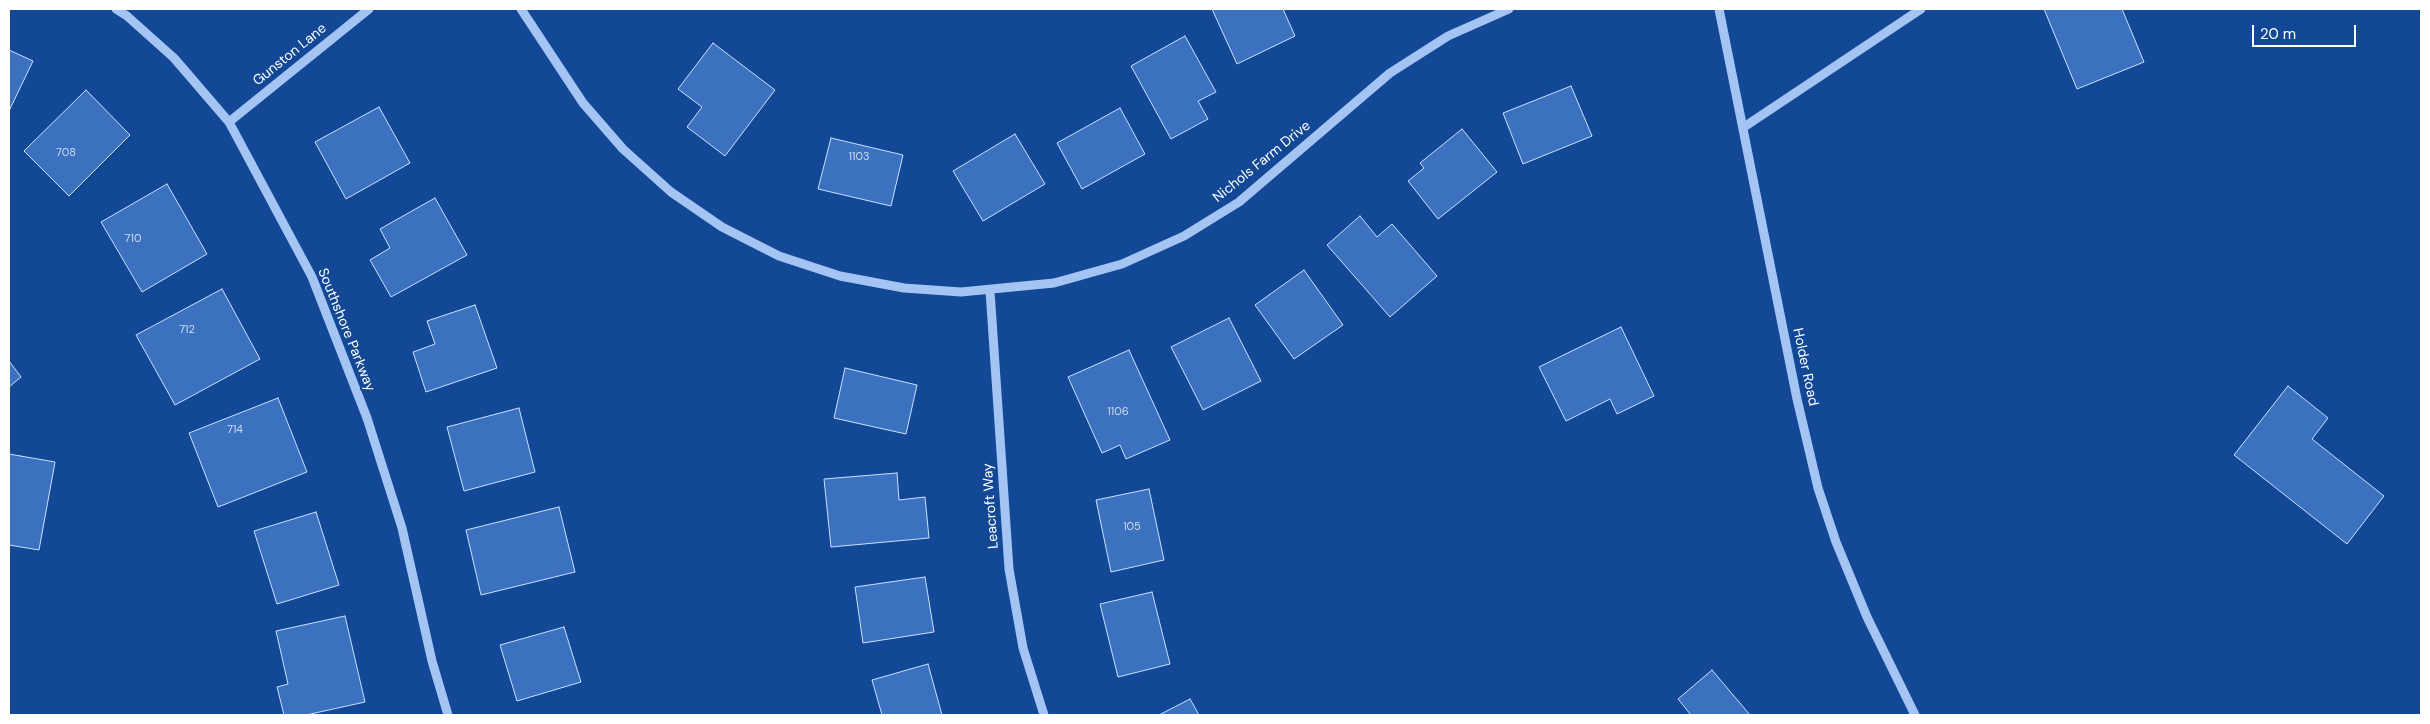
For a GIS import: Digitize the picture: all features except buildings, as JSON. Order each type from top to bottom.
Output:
[{"type":"street","name":"Southshore Parkway","points":[[116,9],[127,16],[174,58],[229,122],[312,277],[350,373],[402,528],[432,661],[448,715]]},
{"type":"street","name":"Gunston Lane","points":[[229,122],[369,9]]},
{"type":"street","name":"Nichols Farm Drive","points":[[521,9],[583,103],[623,149],[671,192],[722,226],[779,256],[840,276],[904,288],[961,292],[990,291],[1054,283],[1122,264],[1184,236],[1246,196],[1390,73],[1448,36],[1508,9]]},
{"type":"street","name":"Holder Road","points":[[1719,9],[1797,399],[1818,488],[1836,542],[1867,617],[1915,715]]},
{"type":"street","points":[[1744,128],[1920,9]]},
{"type":"street","name":"Leacroft Way","points":[[990,291],[1009,569],[1023,648],[1044,715]]}]
